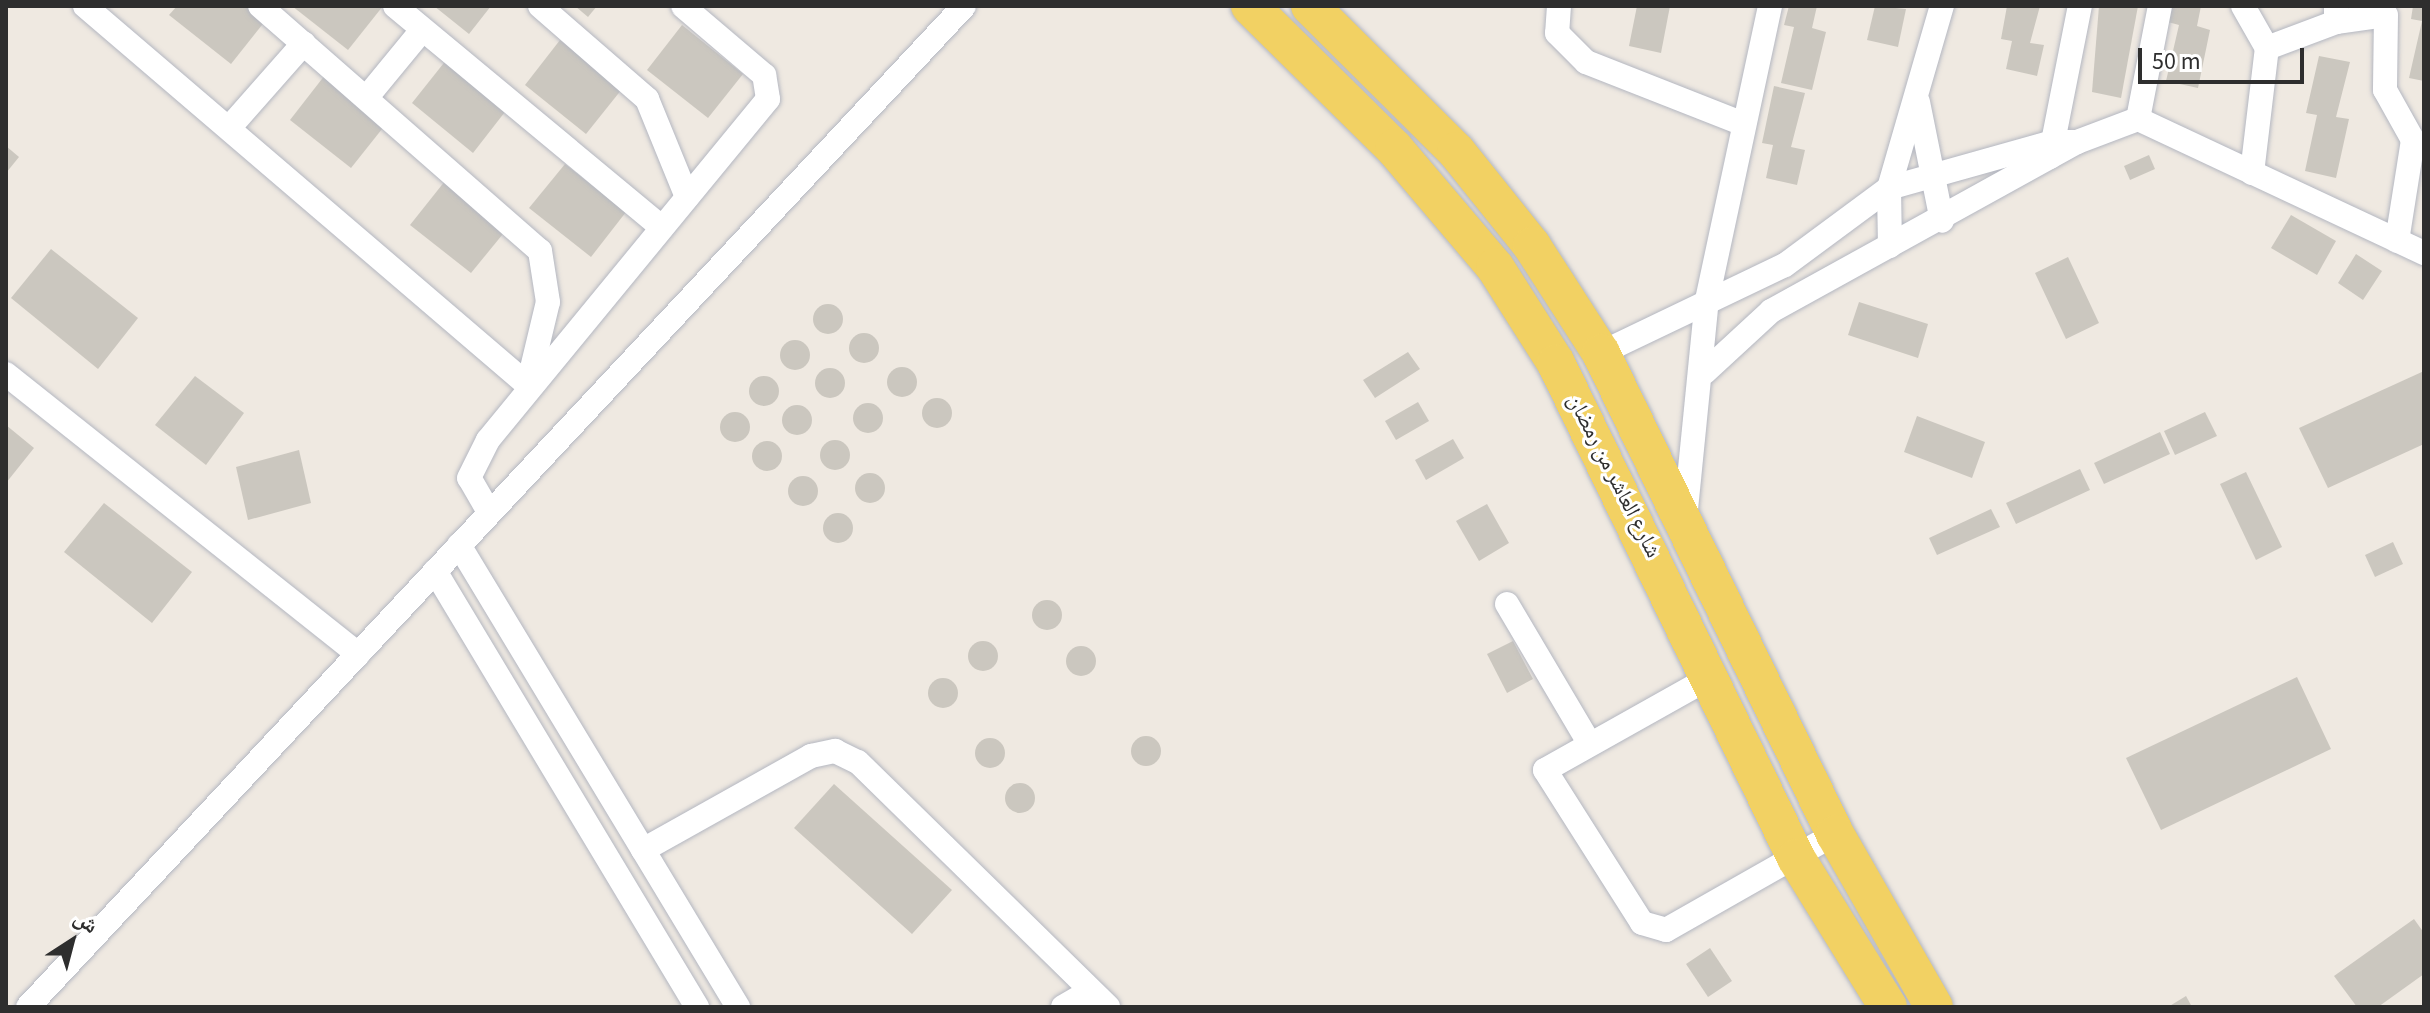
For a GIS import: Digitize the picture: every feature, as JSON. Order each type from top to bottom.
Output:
[{"type":"main road","name":"شارع العاشر من رمضان","points":[[1250,6],[1394,148],[1495,267],[1610,463],[1796,858],[1888,1007]]},
{"type":"main road","name":"شارع العاشر من رمضان","points":[[1310,6],[1456,151],[1532,246],[1601,353],[1835,834],[1934,1007]]},
{"type":"street","points":[[85,6],[528,385]]},
{"type":"street","points":[[260,6],[540,251],[548,302],[528,385]]},
{"type":"street","points":[[395,6],[661,227]]},
{"type":"street","points":[[540,6],[647,99],[687,197]]},
{"type":"street","points":[[489,512],[469,478],[528,385],[687,197],[770,91],[764,75],[683,6]]},
{"type":"street","points":[[28,1007],[964,6]]},
{"type":"street","points":[[1684,525],[1705,372],[1707,300],[1741,123],[1770,6]]},
{"type":"street","points":[[1890,246],[1889,188],[1942,6]]},
{"type":"street","points":[[2051,153],[2080,6]]},
{"type":"street","points":[[2138,119],[2160,6]]},
{"type":"street","points":[[2243,6],[2267,48],[2252,173]]},
{"type":"street","points":[[1557,7],[1557,33],[1586,62],[1741,123]]},
{"type":"street","points":[[2267,48],[2336,14],[2388,10],[2385,90],[2419,136],[2397,241]]},
{"type":"street","points":[[367,97],[422,30]]},
{"type":"street","points":[[229,128],[304,43]]},
{"type":"street","points":[[1917,100],[1942,221]]},
{"type":"street","points":[[1705,372],[1749,325],[1890,246],[1942,221],[2051,153],[2138,119],[2424,253]]},
{"type":"street","points":[[1601,353],[1794,259],[1889,188],[1932,175],[2051,153]]},
{"type":"street","points":[[6,374],[358,654]]},
{"type":"street","points":[[459,545],[738,1007]]},
{"type":"street","points":[[435,571],[697,1007]]},
{"type":"street","points":[[1507,604],[1588,741]]},
{"type":"street","points":[[1709,678],[1588,741],[1545,776],[1648,928],[1666,930],[1835,834]]},
{"type":"street","points":[[643,850],[811,756],[835,751],[858,762],[1099,999]]},
{"type":"street","points":[[1063,1007],[1099,999]]},
{"type":"building","points":[[177,6],[249,6],[266,20],[231,64],[169,15]]},
{"type":"building","points":[[292,6],[383,6],[348,50]]},
{"type":"building","points":[[434,6],[491,6],[469,34]]},
{"type":"building","points":[[575,6],[597,6],[588,17]]},
{"type":"building","points":[[1637,6],[1670,6],[1661,53],[1629,46]]},
{"type":"building","points":[[1789,6],[1817,6],[1812,28],[1826,32],[1812,90],[1781,83],[1794,27],[1784,25]]},
{"type":"building","points":[[1875,6],[1906,9],[1898,47],[1867,40]]},
{"type":"building","points":[[2007,6],[2040,6],[2030,43],[2044,45],[2037,76],[2006,69],[2012,41],[2001,39]]},
{"type":"building","points":[[2099,6],[2138,6],[2121,98],[2092,92]]},
{"type":"building","points":[[2171,6],[2201,6],[2197,26],[2210,30],[2198,88],[2166,81],[2179,25],[2168,22]]},
{"type":"building","points":[[2413,6],[2424,6],[2424,81],[2409,78],[2422,21],[2411,19]]},
{"type":"building","points":[[682,25],[743,74],[708,118],[647,70]]},
{"type":"building","points":[[560,40],[622,89],[586,134],[525,85]]},
{"type":"building","points":[[2319,56],[2350,62],[2336,117],[2349,119],[2336,178],[2305,171],[2317,115],[2306,113]]},
{"type":"building","points":[[447,59],[508,108],[473,153],[412,103]]},
{"type":"building","points":[[325,75],[386,124],[351,168],[290,120]]},
{"type":"building","points":[[1774,86],[1805,93],[1791,147],[1805,150],[1797,185],[1766,178],[1773,145],[1762,143]]},
{"type":"building","points":[[6,146],[19,157],[6,173]]},
{"type":"building","points":[[2149,155],[2155,169],[2130,180],[2124,166]]},
{"type":"building","points":[[565,164],[626,212],[591,257],[529,208]]},
{"type":"building","points":[[445,181],[507,229],[471,273],[410,225]]},
{"type":"building","points":[[2291,215],[2336,241],[2317,275],[2271,248]]},
{"type":"building","points":[[51,249],[138,318],[98,369],[11,298]]},
{"type":"building","points":[[2356,254],[2382,271],[2363,300],[2338,283]]},
{"type":"building","points":[[2068,257],[2099,323],[2066,339],[2035,273]]},
{"type":"building","points":[[1859,302],[1928,324],[1918,358],[1848,335]]},
{"type":"building","points":[[828,304],[839,308],[843,319],[839,330],[828,334],[817,330],[813,319],[817,308]]},
{"type":"building","points":[[864,333],[875,337],[879,348],[875,359],[864,363],[853,359],[849,348],[853,337]]},
{"type":"building","points":[[795,340],[806,344],[810,355],[806,366],[795,370],[784,366],[780,355],[784,344]]},
{"type":"building","points":[[1408,352],[1420,369],[1375,398],[1363,380]]},
{"type":"building","points":[[902,367],[913,371],[917,382],[913,393],[902,397],[891,393],[887,382],[891,371]]},
{"type":"building","points":[[830,368],[841,372],[845,383],[841,394],[830,398],[819,394],[815,383],[819,372]]},
{"type":"building","points":[[2424,371],[2424,444],[2328,488],[2299,428]]},
{"type":"building","points":[[195,376],[244,413],[206,465],[155,425]]},
{"type":"building","points":[[764,376],[775,380],[779,391],[775,402],[764,406],[753,402],[749,391],[753,380]]},
{"type":"building","points":[[937,398],[948,402],[952,413],[948,424],[937,428],[926,424],[922,413],[926,402]]},
{"type":"building","points":[[1418,402],[1429,421],[1396,440],[1385,421]]},
{"type":"building","points":[[868,403],[879,407],[883,418],[879,429],[868,433],[857,429],[853,418],[857,407]]},
{"type":"building","points":[[797,405],[808,409],[812,420],[808,431],[797,435],[786,431],[782,420],[786,409]]},
{"type":"building","points":[[735,412],[746,416],[750,427],[746,438],[735,442],[724,438],[720,427],[724,416]]},
{"type":"building","points":[[2205,412],[2217,436],[2175,455],[2164,431]]},
{"type":"building","points":[[1917,416],[1985,442],[1972,478],[1904,452]]},
{"type":"building","points":[[6,425],[34,448],[6,483]]},
{"type":"building","points":[[2160,432],[2170,454],[2104,484],[2094,463]]},
{"type":"building","points":[[1453,439],[1464,458],[1426,480],[1415,460]]},
{"type":"building","points":[[835,440],[846,444],[850,455],[846,466],[835,470],[824,466],[820,455],[824,444]]},
{"type":"building","points":[[767,441],[778,445],[782,456],[778,467],[767,471],[756,467],[752,456],[756,445]]},
{"type":"building","points":[[299,450],[311,503],[248,520],[236,467]]},
{"type":"building","points":[[2080,469],[2090,490],[2016,524],[2006,503]]},
{"type":"building","points":[[2246,472],[2282,547],[2256,560],[2220,484]]},
{"type":"building","points":[[870,473],[881,477],[885,488],[881,499],[870,503],[859,499],[855,488],[859,477]]},
{"type":"building","points":[[803,476],[814,480],[818,491],[814,502],[803,506],[792,502],[788,491],[792,480]]},
{"type":"building","points":[[104,503],[192,572],[152,623],[64,552]]},
{"type":"building","points":[[1487,504],[1509,543],[1479,561],[1456,521]]},
{"type":"building","points":[[1991,509],[2000,527],[1937,555],[1929,538]]},
{"type":"building","points":[[838,513],[849,517],[853,528],[849,539],[838,543],[827,539],[823,528],[827,517]]},
{"type":"building","points":[[2393,542],[2403,564],[2375,577],[2365,555]]},
{"type":"building","points":[[1047,600],[1058,604],[1062,615],[1058,626],[1047,630],[1036,626],[1032,615],[1036,604]]},
{"type":"building","points":[[983,641],[994,645],[998,656],[994,667],[983,671],[972,667],[968,656],[972,645]]},
{"type":"building","points":[[1513,641],[1533,679],[1507,693],[1487,654]]},
{"type":"building","points":[[1081,646],[1092,650],[1096,661],[1092,672],[1081,676],[1070,672],[1066,661],[1070,650]]},
{"type":"building","points":[[2297,677],[2331,749],[2161,830],[2126,758]]},
{"type":"building","points":[[943,678],[954,682],[958,693],[954,704],[943,708],[932,704],[928,693],[932,682]]},
{"type":"building","points":[[1146,736],[1157,740],[1161,751],[1157,762],[1146,766],[1135,762],[1131,751],[1135,740]]},
{"type":"building","points":[[990,738],[1001,742],[1005,753],[1001,764],[990,768],[979,764],[975,753],[979,742]]},
{"type":"building","points":[[1020,783],[1031,787],[1035,798],[1031,809],[1020,813],[1009,809],[1005,798],[1009,787]]},
{"type":"building","points":[[834,784],[952,890],[912,934],[794,828]]},
{"type":"building","points":[[2414,919],[2424,933],[2424,974],[2378,1007],[2357,1007],[2334,976]]},
{"type":"building","points":[[1710,948],[1732,981],[1708,997],[1686,964]]},
{"type":"building","points":[[2186,996],[2192,1007],[2168,1007]]}]
